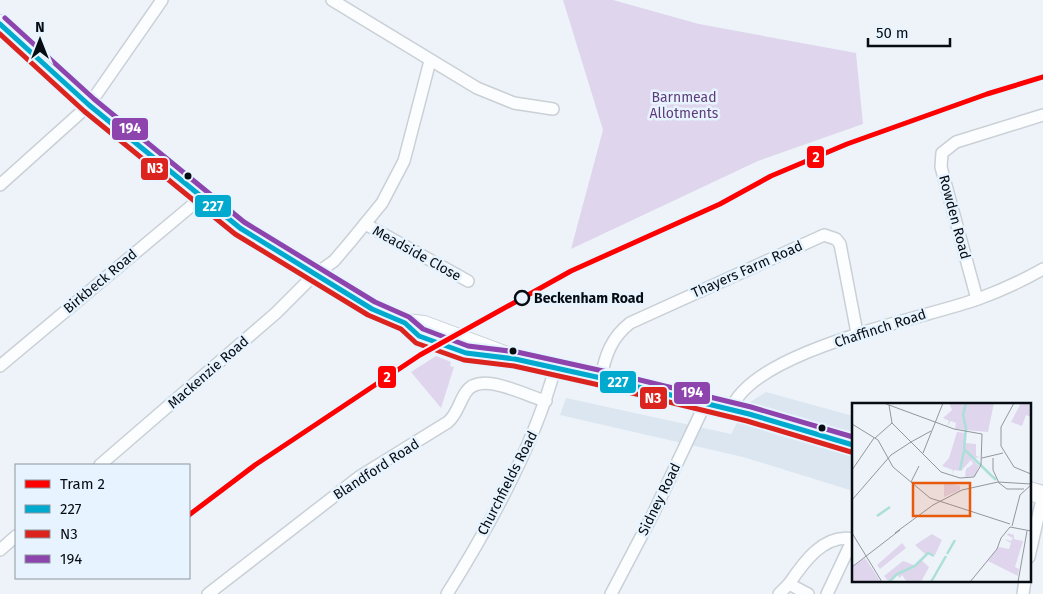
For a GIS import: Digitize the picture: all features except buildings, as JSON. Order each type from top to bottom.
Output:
[{"type":"main road","points":[[0,24],[89,105],[240,228],[372,309],[405,323],[419,336],[466,354],[515,359],[601,378],[731,410],[845,443]]},
{"type":"main road","points":[[1030,491],[1043,495]]},
{"type":"street","points":[[0,185],[89,105],[162,0]]},
{"type":"street","points":[[332,0],[476,88],[514,104],[553,109]]},
{"type":"street","name":"Mackenzie Road","points":[[101,464],[276,313],[314,275],[334,261],[365,224],[382,203],[404,161],[430,61]]},
{"type":"street","name":"Rowden Road","points":[[976,300],[941,167],[942,153],[956,142],[1043,115]]},
{"type":"street","name":"Birkbeck Road","points":[[0,366],[202,197]]},
{"type":"street","name":"Meadside Close","points":[[365,224],[468,281]]},
{"type":"street","name":"Thayers Farm Road","points":[[601,378],[610,346],[618,332],[630,322],[824,235],[836,238],[840,244],[857,333]]},
{"type":"street","name":"Chaffinch Road","points":[[731,410],[741,392],[773,370],[802,354],[857,333],[976,300],[1022,281],[1043,269]]},
{"type":"street","name":"Churchfields Road","points":[[447,594],[488,524],[536,426],[546,401],[555,368]]},
{"type":"street","name":"Blandford Road","points":[[208,594],[359,477],[448,422],[457,412],[466,391],[474,385],[488,382],[546,401]]},
{"type":"street","name":"Sidney Road","points":[[611,594],[653,514],[705,404]]},
{"type":"street","points":[[1030,553],[1043,495]]},
{"type":"street","points":[[0,550],[15,537]]},
{"type":"street","points":[[778,594],[789,584],[802,564],[815,552],[833,541],[843,538],[852,539]]},
{"type":"street","points":[[827,594],[852,541]]},
{"type":"street","points":[[789,584],[808,594]]},
{"type":"shaded area","points":[[766,392],[852,416],[852,491],[743,457],[560,415],[566,398],[731,434],[747,404]]},
{"type":"green space","name":"Barnmead Allotments","points":[[563,0],[613,0],[699,24],[856,53],[863,124],[758,161],[571,249],[603,130]]},
{"type":"green space","points":[[436,356],[451,362],[450,366],[454,367],[441,408],[411,372]]},
{"type":"tram line","name":"2","points":[[190,514],[255,465],[420,355],[571,271],[720,204],[771,176],[847,144],[987,94],[1043,77]]},
{"type":"transit line","name":"194","points":[[5,18],[94,99],[244,222],[375,302],[409,317],[423,329],[468,346],[517,352],[603,371],[751,407],[852,437]]},
{"type":"transit line","name":"227","points":[[0,24],[89,105],[240,228],[372,309],[405,323],[419,336],[466,353],[515,359],[601,378],[749,414],[852,445]]},
{"type":"transit line","name":"N3","points":[[0,34],[84,111],[235,234],[368,315],[401,329],[416,343],[464,360],[514,366],[599,385],[747,421],[851,452]]},
{"type":"place","name":"Beckenham Road","points":[[522,298]]}]
